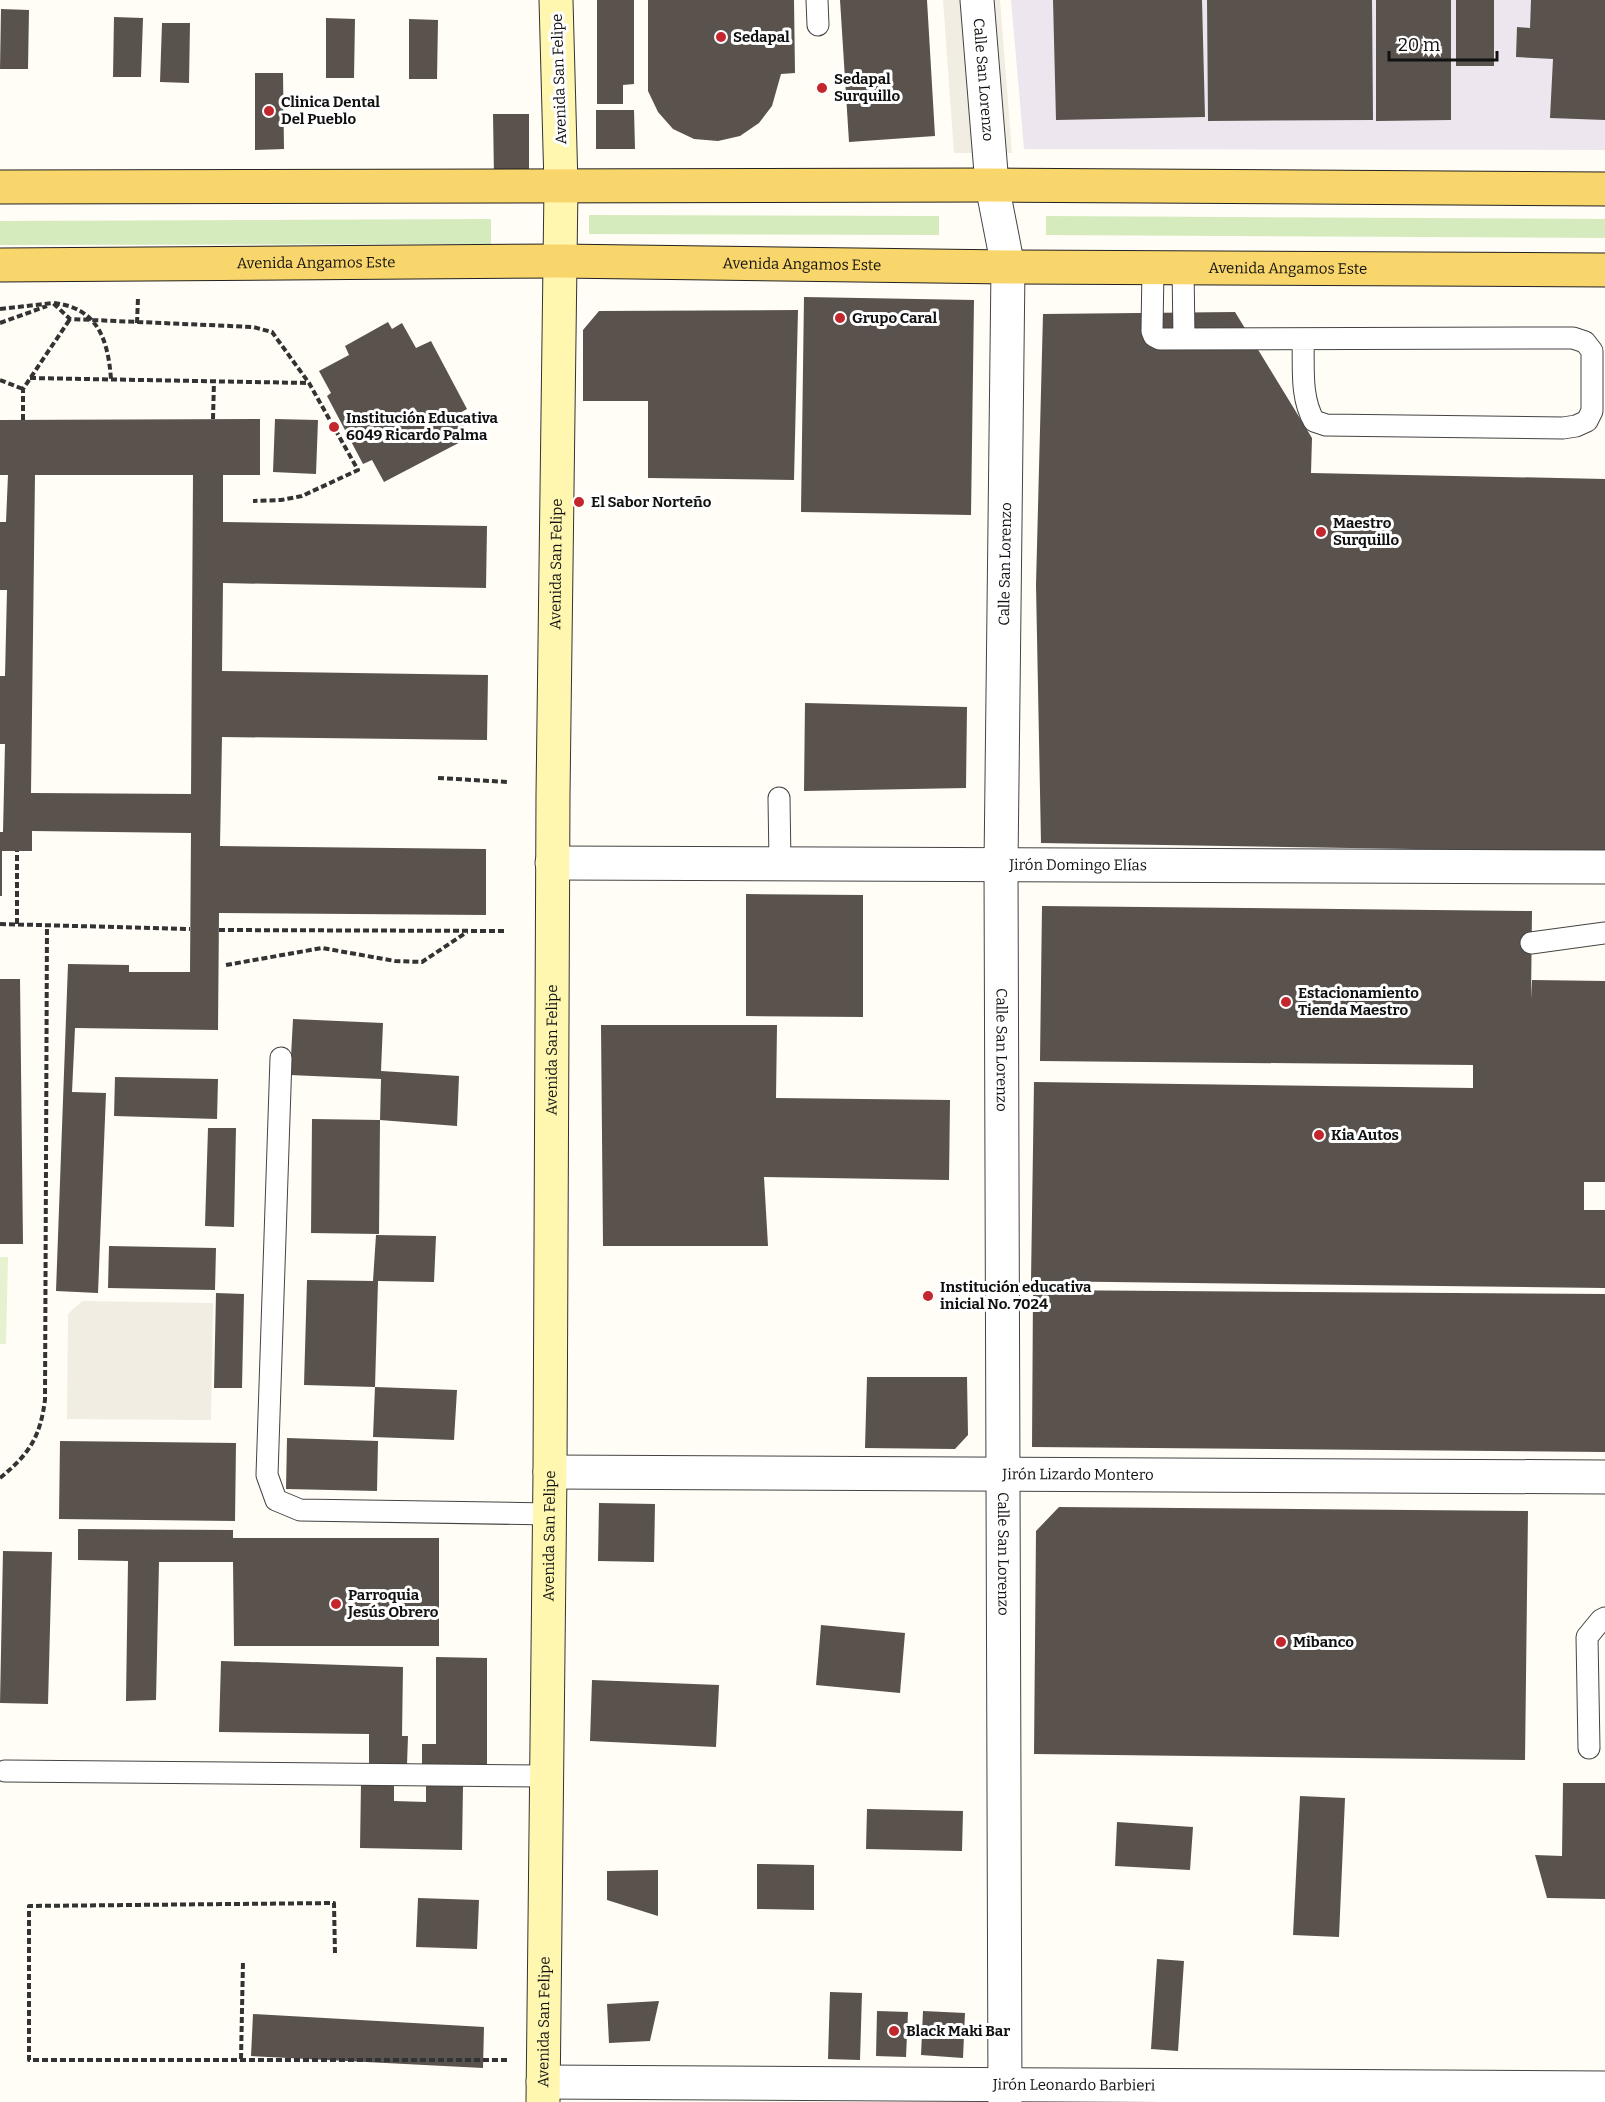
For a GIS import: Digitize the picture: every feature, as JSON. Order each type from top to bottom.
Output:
[{"type":"main road","points":[[0,187],[992,185],[1605,189]]},
{"type":"main road","name":"Avenida Angamos Este","points":[[0,264],[560,261],[1008,267],[1605,270]]},
{"type":"street","name":"Avenida San Felipe","points":[[543,2081],[550,1472],[552,863],[561,186],[556,0]]},
{"type":"street","name":"Calle San Lorenzo","points":[[976,0],[992,185],[1008,267],[1001,865],[1005,2093]]},
{"type":"street","name":"Jirón Domingo Elías","points":[[552,863],[1605,867]]},
{"type":"street","name":"Jirón Lizardo Montero","points":[[550,1472],[1605,1477]]},
{"type":"street","name":"Jirón Leonardo Barbieri","points":[[543,2081],[1005,2093],[1570,2095],[1605,2088]]},
{"type":"lane","points":[[817,0],[818,25]]},
{"type":"lane","points":[[1168,268],[1152,311],[1154,336],[1160,339],[1573,338],[1585,342],[1592,351],[1598,411],[1587,421],[1563,428],[1326,425],[1314,422],[1308,410],[1304,392],[1303,339]]},
{"type":"lane","points":[[1168,268],[1184,339]]},
{"type":"lane","points":[[779,798],[780,864]]},
{"type":"lane","points":[[1532,943],[1605,933]]},
{"type":"lane","points":[[281,1059],[267,1475],[276,1500],[300,1510],[549,1514]]},
{"type":"lane","points":[[1589,1749],[1587,1637],[1605,1618]]},
{"type":"lane","points":[[5,1771],[546,1776]]},
{"type":"path","points":[[53,303],[70,320],[253,327],[272,332],[309,384],[358,470],[302,496],[281,500],[253,501]]},
{"type":"path","points":[[0,323],[53,303]]},
{"type":"path","points":[[0,309],[53,303],[69,305],[93,320],[110,355],[111,379]]},
{"type":"path","points":[[136,323],[138,306]]},
{"type":"path","points":[[23,420],[23,389],[70,320]]},
{"type":"path","points":[[30,378],[214,380],[309,384]]},
{"type":"path","points":[[0,380],[23,389]]},
{"type":"path","points":[[213,419],[214,380]]},
{"type":"path","points":[[438,778],[508,782]]},
{"type":"path","points":[[17,852],[17,924]]},
{"type":"path","points":[[0,924],[190,929]]},
{"type":"path","points":[[0,1478],[26,1455],[42,1419],[45,1400],[47,925]]},
{"type":"path","points":[[219,930],[507,931]]},
{"type":"path","points":[[226,965],[322,948],[395,961],[422,962],[468,932]]},
{"type":"path","points":[[335,1953],[334,1903],[29,1906],[29,2060],[241,2059],[543,2081]]},
{"type":"path","points":[[241,2059],[243,1961]]},
{"type":"shaded area","points":[[943,0],[1000,0],[1012,153],[954,153]]},
{"type":"shaded area","points":[[1011,0],[1605,0],[1605,150],[1024,149]]},
{"type":"shaded area","points":[[82,1301],[213,1303],[211,1420],[67,1419],[68,1314]]},
{"type":"green space","points":[[589,215],[939,216],[939,235],[589,234]]},
{"type":"green space","points":[[1046,216],[1605,219],[1605,238],[1046,235]]},
{"type":"green space","points":[[491,219],[491,244],[0,245],[0,221]]},
{"type":"green space","points":[[0,1257],[8,1257],[6,1344],[0,1344]]},
{"type":"building","points":[[597,0],[634,0],[634,84],[623,85],[623,104],[597,104]]},
{"type":"building","name":"Sedapal","points":[[648,0],[794,0],[795,73],[781,74],[772,106],[759,123],[740,136],[718,141],[694,139],[673,129],[658,112],[648,91]]},
{"type":"building","points":[[840,0],[927,0],[935,136],[849,142]]},
{"type":"building","points":[[1053,0],[1202,0],[1205,117],[1056,120]]},
{"type":"building","points":[[1207,0],[1372,0],[1373,120],[1208,121]]},
{"type":"building","points":[[1376,0],[1451,0],[1451,120],[1376,121]]},
{"type":"building","points":[[1456,0],[1494,0],[1494,66],[1456,66]]},
{"type":"building","points":[[1531,0],[1605,0],[1605,120],[1550,118],[1553,59],[1516,57],[1517,27],[1530,28]]},
{"type":"building","points":[[1,9],[29,10],[28,69],[0,69]]},
{"type":"building","points":[[114,17],[143,18],[141,77],[113,77]]},
{"type":"building","points":[[326,18],[355,19],[354,78],[326,78]]},
{"type":"building","points":[[409,19],[438,20],[437,79],[409,79]]},
{"type":"building","points":[[162,23],[190,23],[189,83],[160,82]]},
{"type":"building","name":"Clinica Dental Del Pueblo","points":[[255,73],[283,73],[284,149],[255,150]]},
{"type":"building","points":[[596,110],[634,110],[635,149],[596,149]]},
{"type":"building","points":[[493,114],[529,114],[529,176],[494,177]]},
{"type":"building","points":[[804,297],[974,300],[971,515],[801,512]]},
{"type":"building","points":[[798,310],[794,480],[648,478],[648,401],[583,401],[583,330],[599,311]]},
{"type":"building","name":"Maestro Surquillo","points":[[1235,312],[1312,438],[1311,473],[1605,479],[1605,852],[1041,843],[1036,585],[1043,314]]},
{"type":"building","points":[[388,322],[392,329],[402,323],[416,348],[431,341],[467,409],[458,414],[470,437],[384,482],[372,460],[363,464],[327,396],[331,393],[319,371],[349,355],[345,346]]},
{"type":"building","points":[[260,419],[260,475],[223,475],[223,522],[487,526],[486,588],[223,583],[222,671],[488,675],[487,740],[222,737],[220,846],[486,849],[486,915],[219,913],[218,1030],[75,1028],[72,1092],[106,1093],[98,1293],[56,1291],[68,964],[129,965],[129,972],[190,972],[191,833],[32,831],[32,851],[2,851],[2,896],[0,896],[0,832],[3,832],[5,744],[0,744],[0,676],[5,676],[7,590],[0,590],[0,522],[6,522],[8,475],[0,475],[0,420]],"holes":[[[35,475],[193,475],[191,794],[31,793]]]},
{"type":"building","points":[[275,419],[318,420],[316,474],[273,472]]},
{"type":"building","points":[[805,703],[967,707],[966,788],[804,791]]},
{"type":"building","points":[[746,894],[863,895],[863,1017],[746,1016]]},
{"type":"building","name":"Kia Autos","points":[[1042,906],[1532,911],[1531,999],[1532,980],[1605,981],[1605,1182],[1584,1182],[1584,1210],[1605,1210],[1605,1288],[1031,1281],[1034,1082],[1473,1088],[1473,1065],[1040,1061]]},
{"type":"building","points":[[0,979],[20,979],[23,1244],[0,1244]]},
{"type":"building","points":[[293,1019],[383,1023],[381,1071],[459,1076],[457,1126],[380,1120],[381,1079],[290,1075]]},
{"type":"building","points":[[601,1025],[777,1025],[776,1098],[950,1100],[949,1180],[764,1177],[768,1246],[603,1246]]},
{"type":"building","points":[[115,1077],[218,1079],[217,1119],[114,1116]]},
{"type":"building","points":[[312,1119],[380,1120],[379,1234],[311,1233]]},
{"type":"building","points":[[208,1128],[236,1128],[234,1227],[205,1226]]},
{"type":"building","points":[[376,1235],[436,1236],[434,1282],[378,1281],[375,1387],[304,1385],[307,1280],[373,1281]]},
{"type":"building","points":[[109,1246],[216,1248],[215,1290],[108,1288]]},
{"type":"building","points":[[1033,1290],[1605,1294],[1605,1452],[1032,1447]]},
{"type":"building","points":[[216,1293],[244,1294],[242,1388],[214,1388]]},
{"type":"building","points":[[867,1377],[967,1377],[968,1435],[955,1449],[865,1448]]},
{"type":"building","points":[[375,1387],[457,1390],[454,1440],[373,1437]]},
{"type":"building","points":[[287,1438],[378,1441],[377,1491],[286,1489]]},
{"type":"building","points":[[60,1441],[236,1443],[235,1521],[59,1519]]},
{"type":"building","points":[[599,1503],[655,1504],[654,1562],[598,1561]]},
{"type":"building","name":"Mibanco","points":[[1059,1507],[1528,1511],[1525,1760],[1034,1754],[1036,1531]]},
{"type":"building","name":"Parroquia Jesús Obrero","points":[[78,1529],[233,1530],[233,1538],[439,1538],[439,1646],[234,1646],[233,1562],[159,1562],[156,1700],[126,1701],[128,1561],[78,1560]]},
{"type":"building","points":[[3,1551],[52,1552],[48,1704],[0,1703]]},
{"type":"building","points":[[821,1625],[905,1633],[900,1693],[816,1685]]},
{"type":"building","points":[[436,1657],[487,1658],[487,1769],[422,1769],[422,1744],[436,1744]]},
{"type":"building","points":[[221,1661],[403,1667],[402,1736],[408,1736],[407,1765],[369,1764],[369,1734],[219,1732]]},
{"type":"building","points":[[592,1680],[719,1685],[716,1747],[590,1741]]},
{"type":"building","points":[[361,1783],[394,1783],[394,1801],[426,1802],[426,1784],[463,1785],[462,1850],[360,1848]]},
{"type":"building","points":[[1563,1783],[1605,1783],[1605,1899],[1547,1898],[1535,1855],[1562,1856]]},
{"type":"building","points":[[1300,1796],[1345,1798],[1339,1937],[1293,1935]]},
{"type":"building","points":[[867,1809],[963,1811],[962,1851],[866,1849]]},
{"type":"building","points":[[1117,1822],[1193,1827],[1190,1870],[1115,1866]]},
{"type":"building","points":[[757,1864],[814,1865],[814,1910],[757,1909]]},
{"type":"building","points":[[658,1870],[658,1916],[607,1900],[607,1871]]},
{"type":"building","points":[[418,1898],[479,1900],[477,1949],[416,1947]]},
{"type":"building","points":[[1157,1959],[1184,1961],[1178,2051],[1151,2049]]},
{"type":"building","points":[[830,1992],[862,1993],[860,2060],[828,2059]]},
{"type":"building","points":[[659,2001],[650,2041],[609,2043],[607,2004]]},
{"type":"building","points":[[877,2011],[908,2012],[906,2057],[876,2056]]},
{"type":"building","points":[[923,2011],[965,2013],[963,2058],[921,2055]]},
{"type":"building","points":[[253,2014],[484,2027],[483,2068],[251,2056]]},
{"type":"place","name":"Sedapal","points":[[721,37]]},
{"type":"place","name":"Sedapal Surquillo","points":[[822,88]]},
{"type":"place","name":"Clinica Dental Del Pueblo","points":[[269,111]]},
{"type":"place","name":"Grupo Caral","points":[[840,318]]},
{"type":"place","name":"Institución Educativa 6049 Ricardo Palma","points":[[334,427]]},
{"type":"place","name":"El Sabor Norteño","points":[[579,502]]},
{"type":"place","name":"Maestro Surquillo","points":[[1321,532]]},
{"type":"place","name":"Estacionamiento Tienda Maestro","points":[[1286,1002]]},
{"type":"place","name":"Kia Autos","points":[[1319,1135]]},
{"type":"place","name":"Institución educativa inicial No. 7024","points":[[928,1296]]},
{"type":"place","name":"Parroquia Jesús Obrero","points":[[336,1604]]},
{"type":"place","name":"Mibanco","points":[[1281,1642]]},
{"type":"place","name":"Black Maki Bar","points":[[894,2031]]}]
